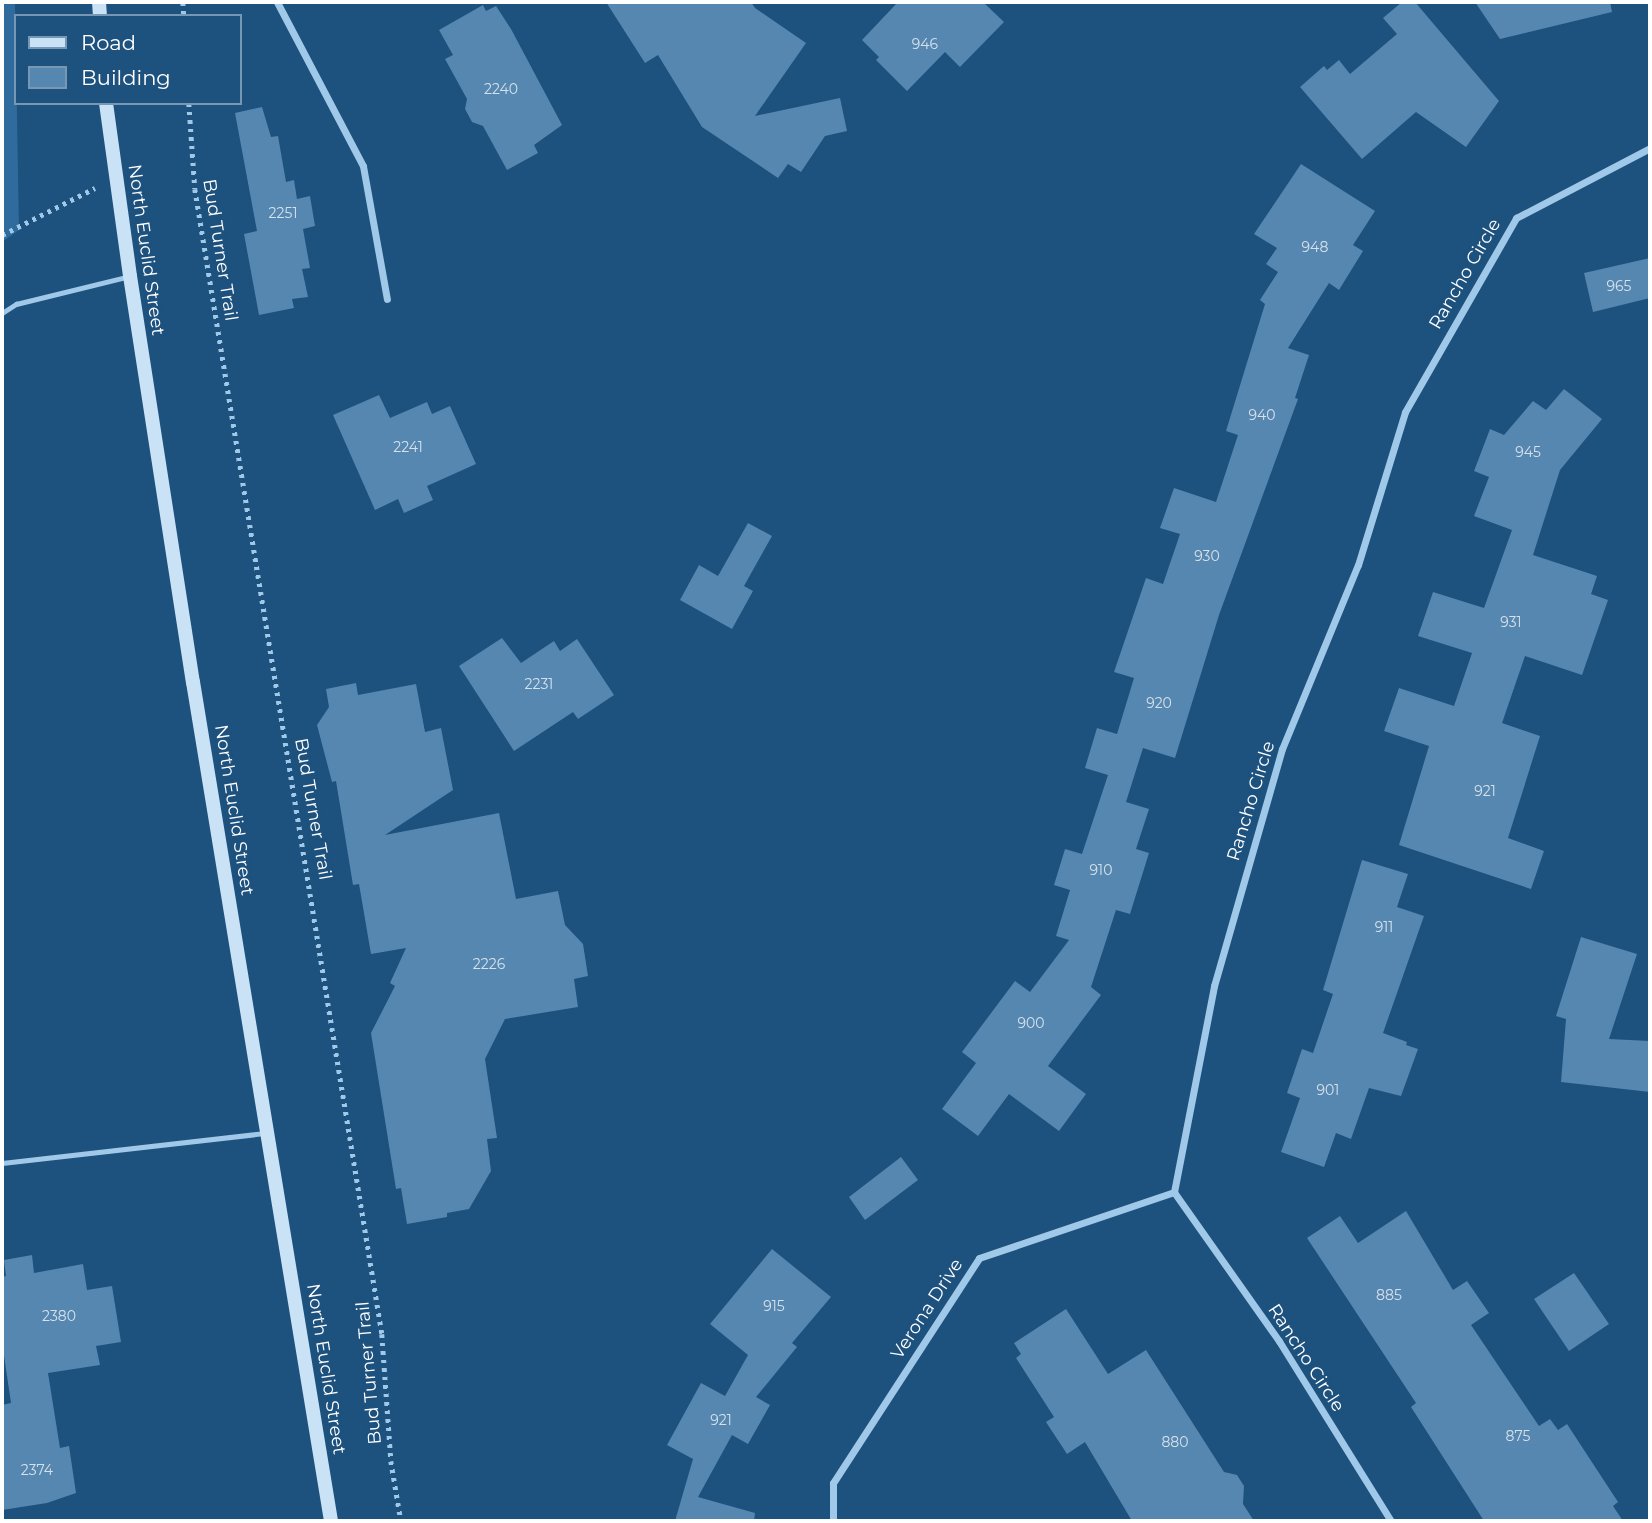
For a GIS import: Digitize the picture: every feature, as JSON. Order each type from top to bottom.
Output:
[{"type":"main road","name":"North Euclid Street","points":[[106,105],[130,276],[331,1521]]},
{"type":"street","points":[[277,2],[363,166],[387,299]]},
{"type":"street","name":"Rancho Circle","points":[[1391,1521],[1279,1341],[1174,1192],[1214,986],[1282,749],[1358,565],[1405,412],[1516,218],[1650,148]]},
{"type":"street","name":"Verona Drive","points":[[833,1521],[833,1483],[979,1258],[1174,1192]]},
{"type":"lane","points":[[2,313],[16,304],[130,276]]},
{"type":"lane","points":[[2,1163],[267,1133]]},
{"type":"path","name":"Bud Turner Trail","points":[[189,105],[195,189],[382,1334],[391,1461],[401,1521]]},
{"type":"path","points":[[2,235],[116,178]]},
{"type":"shaded area","points":[[2,2],[15,2],[14,105],[17,105],[19,230],[2,242]]},
{"type":"building","points":[[606,2],[751,2],[755,8],[806,43],[755,116],[840,98],[847,131],[825,136],[801,172],[788,164],[778,178],[702,127],[658,55],[645,63]]},
{"type":"building","points":[[898,2],[983,2],[1004,22],[960,67],[945,52],[907,91],[876,60],[879,57],[862,40]]},
{"type":"building","points":[[1402,2],[1415,2],[1499,101],[1466,147],[1416,112],[1362,159],[1300,87],[1324,66],[1327,70],[1339,60],[1350,74],[1397,34],[1383,18]]},
{"type":"building","points":[[1475,2],[1610,2],[1612,12],[1500,39]]},
{"type":"building","points":[[483,5],[486,11],[496,6],[562,125],[534,145],[538,153],[507,170],[483,126],[472,122],[465,109],[467,99],[445,59],[453,55],[439,30]]},
{"type":"building","points":[[262,107],[271,137],[278,136],[286,182],[294,180],[297,199],[310,196],[315,226],[303,229],[310,268],[302,269],[308,297],[292,299],[294,308],[259,315],[244,234],[257,231],[235,113]]},
{"type":"building","points":[[1301,164],[1375,211],[1353,245],[1363,251],[1339,290],[1329,283],[1288,348],[1309,355],[1295,398],[1298,399],[1219,615],[1175,758],[1143,748],[1126,802],[1149,809],[1136,849],[1149,853],[1130,914],[1116,910],[1091,987],[1101,995],[1048,1066],[1086,1094],[1059,1131],[1009,1094],[978,1136],[942,1109],[976,1063],[962,1052],[1015,981],[1030,992],[1069,940],[1056,936],[1070,890],[1054,885],[1065,849],[1082,854],[1108,775],[1085,768],[1097,728],[1117,734],[1134,678],[1114,672],[1146,578],[1163,584],[1180,534],[1160,528],[1174,488],[1216,502],[1238,435],[1226,431],[1265,304],[1260,300],[1278,272],[1266,264],[1277,248],[1254,234]]},
{"type":"building","points":[[1650,258],[1650,298],[1593,312],[1584,273]]},
{"type":"building","points":[[1564,389],[1602,419],[1560,470],[1533,555],[1597,576],[1591,594],[1608,600],[1582,675],[1525,656],[1502,723],[1540,736],[1508,838],[1544,851],[1531,889],[1399,845],[1429,746],[1384,731],[1399,688],[1454,706],[1472,653],[1418,636],[1433,592],[1484,608],[1512,530],[1474,516],[1489,477],[1474,471],[1490,429],[1504,435],[1533,401],[1546,410]]},
{"type":"building","points":[[379,395],[390,418],[427,402],[432,414],[450,406],[476,464],[427,486],[433,500],[404,513],[398,499],[375,510],[333,415]]},
{"type":"building","points":[[748,523],[772,536],[744,586],[753,591],[732,629],[680,600],[699,565],[718,576]]},
{"type":"building","points":[[502,638],[521,663],[554,641],[560,651],[577,639],[614,695],[578,719],[573,712],[514,751],[459,666]]},
{"type":"building","points":[[356,683],[358,695],[416,684],[425,732],[441,728],[453,790],[385,835],[499,813],[516,899],[558,891],[565,925],[583,944],[588,976],[574,979],[578,1007],[505,1019],[485,1059],[497,1138],[487,1139],[491,1171],[469,1209],[447,1213],[447,1217],[407,1224],[401,1188],[396,1189],[371,1033],[395,986],[390,983],[406,948],[371,954],[359,884],[353,885],[336,781],[332,782],[317,725],[329,707],[326,689]]},
{"type":"building","points":[[1362,860],[1408,874],[1397,907],[1424,916],[1383,1033],[1418,1049],[1401,1096],[1369,1088],[1351,1139],[1336,1133],[1324,1167],[1281,1152],[1300,1098],[1287,1093],[1302,1049],[1313,1053],[1333,994],[1323,990]]},
{"type":"building","points":[[1581,937],[1637,954],[1609,1039],[1650,1041],[1650,1092],[1561,1082],[1566,1019],[1556,1016]]},
{"type":"building","points":[[901,1157],[918,1180],[865,1220],[849,1197]]},
{"type":"building","points":[[1406,1211],[1453,1290],[1467,1281],[1489,1313],[1471,1325],[1539,1426],[1550,1419],[1558,1430],[1567,1424],[1618,1502],[1613,1506],[1623,1521],[1484,1521],[1411,1407],[1416,1403],[1307,1238],[1340,1216],[1358,1243]]},
{"type":"building","points":[[772,1249],[831,1297],[792,1343],[797,1347],[756,1397],[770,1405],[748,1444],[732,1435],[698,1497],[755,1513],[754,1521],[675,1521],[693,1459],[667,1445],[701,1383],[725,1396],[748,1355],[710,1324]]},
{"type":"building","points":[[32,1255],[34,1273],[83,1264],[87,1290],[112,1286],[121,1342],[96,1346],[100,1365],[48,1373],[60,1448],[69,1446],[76,1493],[47,1503],[2,1510],[2,1405],[11,1403],[2,1342],[2,1277],[6,1276],[4,1260]]},
{"type":"building","points":[[1574,1273],[1609,1324],[1569,1351],[1534,1299]]},
{"type":"building","points":[[1066,1309],[1108,1374],[1146,1350],[1224,1472],[1237,1475],[1244,1486],[1243,1504],[1254,1521],[1132,1521],[1085,1442],[1067,1454],[1046,1422],[1054,1417],[1016,1358],[1021,1354],[1014,1343]]}]
